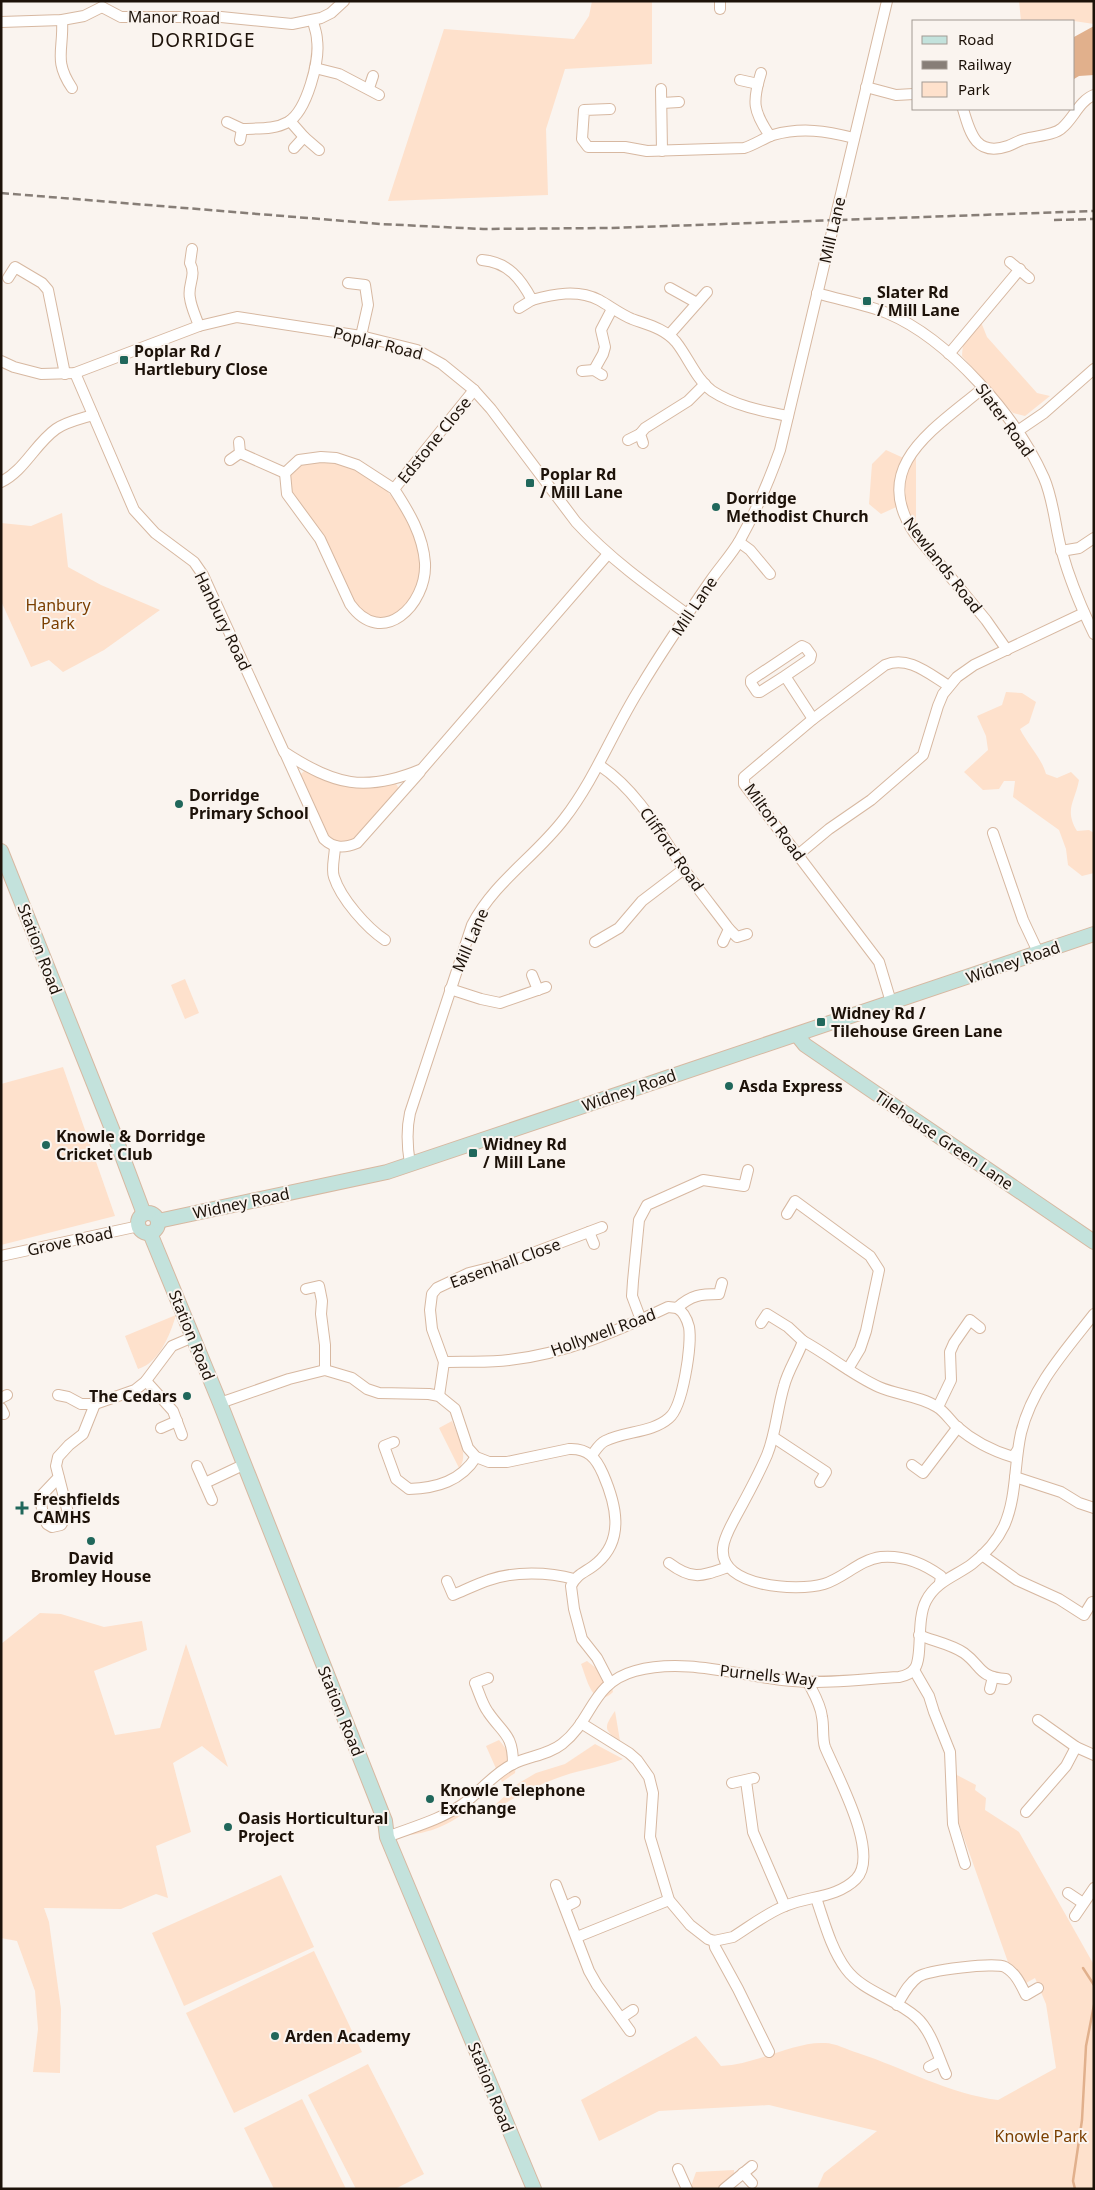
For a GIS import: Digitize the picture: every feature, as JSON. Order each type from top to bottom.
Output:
[{"type":"main road","name":"Station Road","points":[[1,851],[381,1812],[387,1837],[534,2189]]},
{"type":"main road","name":"Widney Road","points":[[148,1223],[376,1174],[410,1164],[891,1002],[1092,937]]},
{"type":"main road","name":"Tilehouse Green Lane","points":[[797,1035],[805,1045],[1094,1242]]},
{"type":"street","name":"Manor Road","points":[[1,22],[62,20],[84,16],[103,4],[121,17],[221,17],[292,24],[313,21],[331,13],[344,1]]},
{"type":"street","name":"Mill Lane","points":[[410,1164],[407,1144],[408,1123],[450,988],[472,925],[481,907],[493,892],[563,820],[592,778],[638,689],[739,542],[768,483],[780,450],[887,1]]},
{"type":"street","points":[[62,20],[63,38],[59,59],[65,85]]},
{"type":"street","points":[[227,122],[242,129],[272,128],[290,121],[310,88],[315,68],[318,41],[313,21]]},
{"type":"street","points":[[315,68],[339,74],[369,88],[379,95]]},
{"type":"street","points":[[761,73],[754,101],[759,120],[770,136]]},
{"type":"street","points":[[369,88],[373,76]]},
{"type":"street","points":[[740,80],[758,84]]},
{"type":"street","points":[[866,87],[896,95],[912,94]]},
{"type":"street","points":[[661,89],[662,151]]},
{"type":"street","points":[[963,110],[975,141],[982,146],[997,149],[1021,140],[1060,130],[1074,117],[1081,104],[1094,95]]},
{"type":"street","points":[[662,103],[679,102]]},
{"type":"street","points":[[610,109],[584,110],[582,139],[588,147],[625,146],[647,151],[744,148],[759,143],[770,136],[803,129],[820,130],[854,138]]},
{"type":"street","points":[[290,121],[304,138],[319,150]]},
{"type":"street","points":[[240,140],[242,129]]},
{"type":"street","points":[[294,148],[304,138]]},
{"type":"street","points":[[192,249],[190,263],[193,270],[193,278],[189,290],[199,326]]},
{"type":"street","points":[[482,260],[500,263],[508,268],[520,280],[532,300]]},
{"type":"street","points":[[1010,262],[1029,278]]},
{"type":"street","name":"Hanbury Road","points":[[8,278],[15,268],[45,286],[51,301],[70,374],[93,415],[134,510],[154,533],[194,562],[203,575],[320,832],[324,839],[336,846]]},
{"type":"street","points":[[948,354],[1020,270]]},
{"type":"street","points":[[348,283],[365,285],[368,305],[361,336]]},
{"type":"street","points":[[670,288],[697,303]]},
{"type":"street","points":[[669,334],[707,292]]},
{"type":"street","name":"Slater Road","points":[[817,293],[886,312],[906,323],[948,354],[983,388],[1016,432],[1044,478],[1061,551],[1084,614],[1094,634]]},
{"type":"street","points":[[519,308],[532,300],[551,295],[583,294],[598,299],[612,309],[669,334],[705,384],[732,401],[754,409],[788,416]]},
{"type":"street","points":[[582,372],[598,373],[605,347],[601,330],[612,309]]},
{"type":"street","name":"Poplar Road","points":[[1,361],[41,374],[70,374],[199,326],[237,317],[361,336],[417,350],[453,372],[491,408],[576,522],[608,554],[688,614]]},
{"type":"street","points":[[1016,432],[1044,413],[1094,369]]},
{"type":"street","points":[[628,440],[641,439],[654,420],[688,402],[705,384]]},
{"type":"street","name":"Newlands Road","points":[[983,388],[910,453],[901,473],[899,492],[901,510],[906,522],[1007,650]]},
{"type":"street","name":"Edstone Close","points":[[394,489],[474,390]]},
{"type":"street","points":[[1,482],[19,468],[56,430],[66,423],[93,415]]},
{"type":"street","points":[[239,442],[240,453]]},
{"type":"street","points":[[230,460],[240,453]]},
{"type":"street","points":[[240,453],[286,474]]},
{"type":"street","name":"Edstone Close","points":[[320,457],[336,458],[358,465],[394,489],[421,538],[424,574],[421,588],[409,609],[399,619],[377,623],[357,614],[350,604],[320,539],[287,494],[286,474],[298,460],[320,457]]},
{"type":"street","points":[[1061,551],[1079,548],[1094,538]]},
{"type":"street","points":[[739,542],[750,550],[771,574]]},
{"type":"street","points":[[386,940],[374,933],[342,892],[334,876],[336,846],[349,846],[357,843],[608,554]]},
{"type":"street","points":[[799,854],[829,829],[871,800],[924,755],[938,706],[956,677],[974,665],[1084,614]]},
{"type":"street","points":[[802,646],[806,648],[811,655],[810,659],[784,676],[760,692],[757,692],[751,683],[751,680],[802,646]]},
{"type":"street","name":"Milton Road","points":[[891,1002],[879,962],[799,854],[744,784],[744,777],[813,719],[885,665],[903,661],[912,664],[949,686]]},
{"type":"street","points":[[784,676],[813,719]]},
{"type":"street","points":[[284,752],[317,772],[346,782],[373,783],[405,776],[422,769]]},
{"type":"street","name":"Clifford Road","points":[[599,765],[618,778],[651,817],[684,869],[729,930]]},
{"type":"street","points":[[993,833],[1023,920],[1039,954]]},
{"type":"street","points":[[595,942],[619,928],[642,901],[684,869]]},
{"type":"street","points":[[723,942],[729,930],[737,937],[747,934]]},
{"type":"street","points":[[450,988],[487,1001],[500,1003],[542,988],[532,975]]},
{"type":"street","points":[[641,1320],[632,1296],[639,1220],[647,1205],[704,1180],[716,1180],[744,1186],[748,1170]]},
{"type":"street","points":[[787,1214],[795,1201],[870,1256],[879,1270],[866,1331],[860,1349],[848,1369]]},
{"type":"street","name":"Grove Road","points":[[1,1256],[148,1223]]},
{"type":"street","name":"Easenhall Close","points":[[444,1362],[432,1330],[430,1310],[432,1294],[437,1288],[469,1272],[501,1265],[602,1227]]},
{"type":"street","points":[[589,1232],[594,1244]]},
{"type":"street","name":"Hollywell Road","points":[[677,1308],[692,1296],[719,1294],[722,1284]]},
{"type":"street","points":[[306,1289],[318,1286],[322,1300],[321,1314],[325,1345],[325,1370]]},
{"type":"street","name":"Hollywell Road","points":[[444,1362],[508,1360],[542,1354],[595,1338],[668,1307],[677,1308],[682,1311],[689,1328],[689,1342],[679,1404],[674,1414],[664,1422],[606,1441],[592,1455]]},
{"type":"street","points":[[761,1323],[767,1314],[788,1327],[803,1341],[879,1387],[938,1407],[958,1428],[997,1452],[1013,1457],[1017,1451]]},
{"type":"street","points":[[965,1864],[953,1824],[950,1752],[929,1696],[914,1670],[917,1664],[923,1608],[932,1591],[940,1583],[972,1564],[982,1555],[994,1543],[1004,1526],[1014,1490],[1017,1451],[1028,1410],[1044,1380],[1094,1314]]},
{"type":"street","points":[[938,1407],[951,1380],[950,1352],[954,1343],[970,1320],[980,1328]]},
{"type":"street","points":[[58,1395],[68,1397],[81,1404],[95,1404],[135,1390],[146,1381],[172,1346],[193,1337]]},
{"type":"street","points":[[803,1341],[784,1385],[773,1437],[756,1478],[728,1532],[723,1547],[725,1563],[744,1579],[776,1585],[814,1586],[839,1578],[868,1561],[894,1557],[926,1565],[941,1576],[940,1583]]},
{"type":"street","points":[[439,1396],[444,1362]]},
{"type":"street","points":[[220,1403],[289,1379],[325,1370],[352,1378],[367,1389],[379,1393],[439,1396],[454,1409],[459,1417],[464,1441],[468,1448],[476,1456],[489,1462],[497,1463],[577,1448],[592,1455],[597,1460],[606,1480],[616,1514],[616,1526],[613,1540],[602,1557],[596,1564],[579,1574],[571,1586],[582,1639],[597,1658],[610,1684]]},
{"type":"street","points":[[146,1381],[169,1406],[182,1435]]},
{"type":"street","points":[[59,1477],[56,1466],[58,1457],[69,1444],[83,1434],[95,1404]]},
{"type":"street","points":[[161,1428],[177,1421]]},
{"type":"street","points":[[912,1465],[923,1473],[958,1428]]},
{"type":"street","points":[[773,1437],[826,1472],[820,1482]]},
{"type":"street","points":[[394,1442],[384,1446],[396,1479],[409,1489],[455,1478],[463,1474],[476,1456]]},
{"type":"street","points":[[205,1483],[243,1465]]},
{"type":"street","points":[[197,1466],[212,1500]]},
{"type":"street","points":[[1015,1477],[1061,1492],[1079,1503],[1094,1508]]},
{"type":"street","points":[[982,1555],[1017,1580],[1059,1599],[1084,1615],[1092,1602]]},
{"type":"street","points":[[672,1569],[696,1577],[728,1567]]},
{"type":"street","points":[[447,1582],[453,1595],[491,1579],[511,1576],[560,1575],[574,1579]]},
{"type":"street","points":[[919,1635],[964,1653],[977,1668],[993,1677],[1006,1678]]},
{"type":"street","name":"Purnells Way","points":[[387,1837],[426,1823],[461,1805],[513,1764],[560,1745],[581,1723],[602,1690],[635,1671],[666,1667],[720,1670],[808,1682],[899,1677],[909,1674],[914,1670]]},
{"type":"street","points":[[990,1689],[993,1677]]},
{"type":"street","points":[[488,1678],[475,1683],[487,1711],[513,1747],[513,1764]]},
{"type":"street","points":[[581,1723],[629,1753],[637,1760],[649,1777],[652,1793],[650,1837],[669,1900],[690,1925],[702,1935],[714,1941],[732,1937],[785,1906],[816,1898],[848,1886],[857,1878],[863,1861],[857,1822],[849,1797],[824,1745],[822,1714],[808,1682]]},
{"type":"street","points":[[1038,1720],[1076,1747],[1094,1756]]},
{"type":"street","points":[[1026,1812],[1066,1766],[1076,1747]]},
{"type":"street","points":[[732,1783],[750,1780],[753,1832],[785,1906]]},
{"type":"street","points":[[556,1885],[593,1978],[630,2031]]},
{"type":"street","points":[[1075,1916],[1094,1888]]},
{"type":"street","points":[[1068,1893],[1083,1903]]},
{"type":"street","points":[[816,1898],[846,1970],[860,1983],[916,2017],[928,2034],[946,2074]]},
{"type":"street","points":[[577,1937],[669,1900]]},
{"type":"street","points":[[565,1907],[575,1902]]},
{"type":"street","points":[[714,1941],[715,1947],[769,2052]]},
{"type":"street","points":[[897,2005],[910,1985],[919,1977],[968,1967],[999,1965],[1008,1969],[1017,1978],[1026,1995],[1038,1988]]},
{"type":"street","points":[[621,2018],[633,2010]]},
{"type":"street","points":[[764,2042],[774,2036]]},
{"type":"street","points":[[929,2067],[940,2061]]},
{"type":"street","points":[[678,2168],[687,2189]]},
{"type":"street","points":[[724,2189],[747,2169],[752,2183]]},
{"type":"green space","points":[[592,1],[652,1],[652,64],[565,69],[546,129],[548,195],[388,201],[444,29],[574,39],[589,16]]},
{"type":"green space","points":[[1019,1],[1091,1],[1094,4],[1094,24],[1075,20],[1021,20]]},
{"type":"green space","points":[[981,322],[987,337],[1037,393],[1050,396],[1025,416],[1013,413],[962,356],[963,343]]},
{"type":"green space","points":[[886,450],[910,461],[916,455],[916,526],[903,504],[881,514],[869,504],[872,464]]},
{"type":"green space","points":[[323,462],[354,468],[364,472],[378,482],[391,495],[412,528],[418,545],[421,563],[419,581],[410,601],[390,619],[371,617],[361,611],[354,602],[325,539],[293,497],[290,490],[289,483],[292,471],[300,465]]},
{"type":"green space","name":"Hanbury Park","points":[[62,513],[68,567],[101,585],[160,610],[104,650],[63,672],[49,660],[31,667],[1,601],[1,523],[31,526]]},
{"type":"green space","points":[[1006,692],[1022,693],[1036,702],[1029,723],[1020,729],[1041,762],[1046,774],[1057,778],[1071,772],[1079,780],[1071,817],[1077,831],[1089,830],[1094,833],[1094,873],[1082,876],[1068,865],[1066,849],[1059,830],[1013,797],[1015,781],[1004,781],[999,789],[983,790],[964,772],[988,750],[986,736],[977,716],[1002,705]]},
{"type":"green space","points":[[304,771],[394,783],[399,790],[357,839],[343,845],[327,838],[299,776]]},
{"type":"green space","points":[[185,979],[199,1013],[185,1019],[171,985]]},
{"type":"green space","name":"Knowle & Dorridge Cricket Club","points":[[63,1067],[115,1216],[1,1245],[1,1084]]},
{"type":"green space","points":[[176,1315],[167,1339],[158,1355],[145,1366],[138,1369],[125,1336]]},
{"type":"green space","points":[[452,1421],[463,1452],[462,1463],[459,1468],[439,1428]]},
{"type":"green space","points":[[40,1613],[61,1614],[104,1627],[142,1621],[147,1650],[94,1671],[115,1735],[160,1728],[186,1644],[228,1767],[202,1746],[173,1763],[191,1832],[156,1846],[168,1898],[156,1894],[121,1909],[44,1908],[49,1922],[61,2009],[60,2073],[33,2072],[38,2029],[35,1991],[17,1941],[1,1938],[1,1644]]},
{"type":"green space","points":[[587,1661],[610,1682],[613,1692],[606,1697],[600,1698],[592,1691],[588,1684],[581,1664]]},
{"type":"green space","points":[[615,1711],[620,1741],[610,1734],[607,1728]]},
{"type":"green space","points":[[499,1740],[510,1755],[515,1769],[515,1773],[502,1782],[486,1746]]},
{"type":"green space","points":[[595,1744],[623,1759],[542,1784],[483,1816],[519,1783],[536,1773],[565,1764]]},
{"type":"green space","name":"Knowle Park","points":[[955,1774],[976,1785],[975,1790],[986,1798],[985,1810],[1019,1832],[1094,1965],[1094,2189],[817,2189],[824,2173],[877,2131],[769,2105],[659,2111],[599,2141],[581,2100],[696,2036],[721,2066],[748,2062],[813,2043],[829,2043],[944,2086],[980,2097],[998,2100],[1056,2068],[1046,2004],[1035,1978],[1026,1983],[1009,1965],[958,1821]]},
{"type":"green space","points":[[466,1799],[471,1808],[454,1819],[431,1830],[403,1836]]},
{"type":"green space","points":[[281,1875],[314,1947],[184,2006],[152,1933]]},
{"type":"green space","points":[[314,1951],[362,2052],[234,2113],[186,2013]]},
{"type":"green space","points":[[368,2064],[424,2174],[395,2189],[356,2189],[308,2095]]},
{"type":"green space","points":[[302,2099],[346,2189],[274,2189],[244,2128]]},
{"type":"green space","points":[[734,2170],[734,2173],[717,2189],[690,2189],[696,2172]]},
{"type":"shaded area","points":[[1094,26],[1094,75],[1079,76],[1075,78],[1075,36]]},
{"type":"waterway","points":[[1083,1968],[1094,1985]]},
{"type":"waterway","points":[[1075,2189],[1073,2181],[1082,2120],[1086,2046],[1094,2005]]},
{"type":"railway","points":[[1,193],[381,224],[483,229],[610,228],[1094,211]]},
{"type":"railway","points":[[1054,220],[1094,219]]},
{"type":"place","name":"Slater Rd / Mill Lane","points":[[867,301]]},
{"type":"place","name":"Poplar Rd / Hartlebury Close","points":[[124,360]]},
{"type":"place","name":"Poplar Rd / Mill Lane","points":[[530,483]]},
{"type":"place","name":"Dorridge Methodist Church","points":[[716,507]]},
{"type":"place","name":"Dorridge Primary School","points":[[179,804]]},
{"type":"place","name":"Widney Rd / Tilehouse Green Lane","points":[[821,1022]]},
{"type":"place","name":"Asda Express","points":[[729,1086]]},
{"type":"place","name":"Knowle & Dorridge Cricket Club","points":[[46,1145]]},
{"type":"place","name":"Widney Rd / Mill Lane","points":[[473,1153]]},
{"type":"place","name":"The Cedars","points":[[187,1396]]},
{"type":"place","name":"Freshfields CAMHS","points":[[22,1508]]},
{"type":"place","name":"David Bromley House","points":[[91,1541]]},
{"type":"place","name":"Knowle Telephone Exchange","points":[[430,1799]]},
{"type":"place","name":"Oasis Horticultural Project","points":[[228,1827]]},
{"type":"place","name":"Arden Academy","points":[[275,2036]]},
{"type":"district","name":"DORRIDGE","points":[[203,40]]}]
